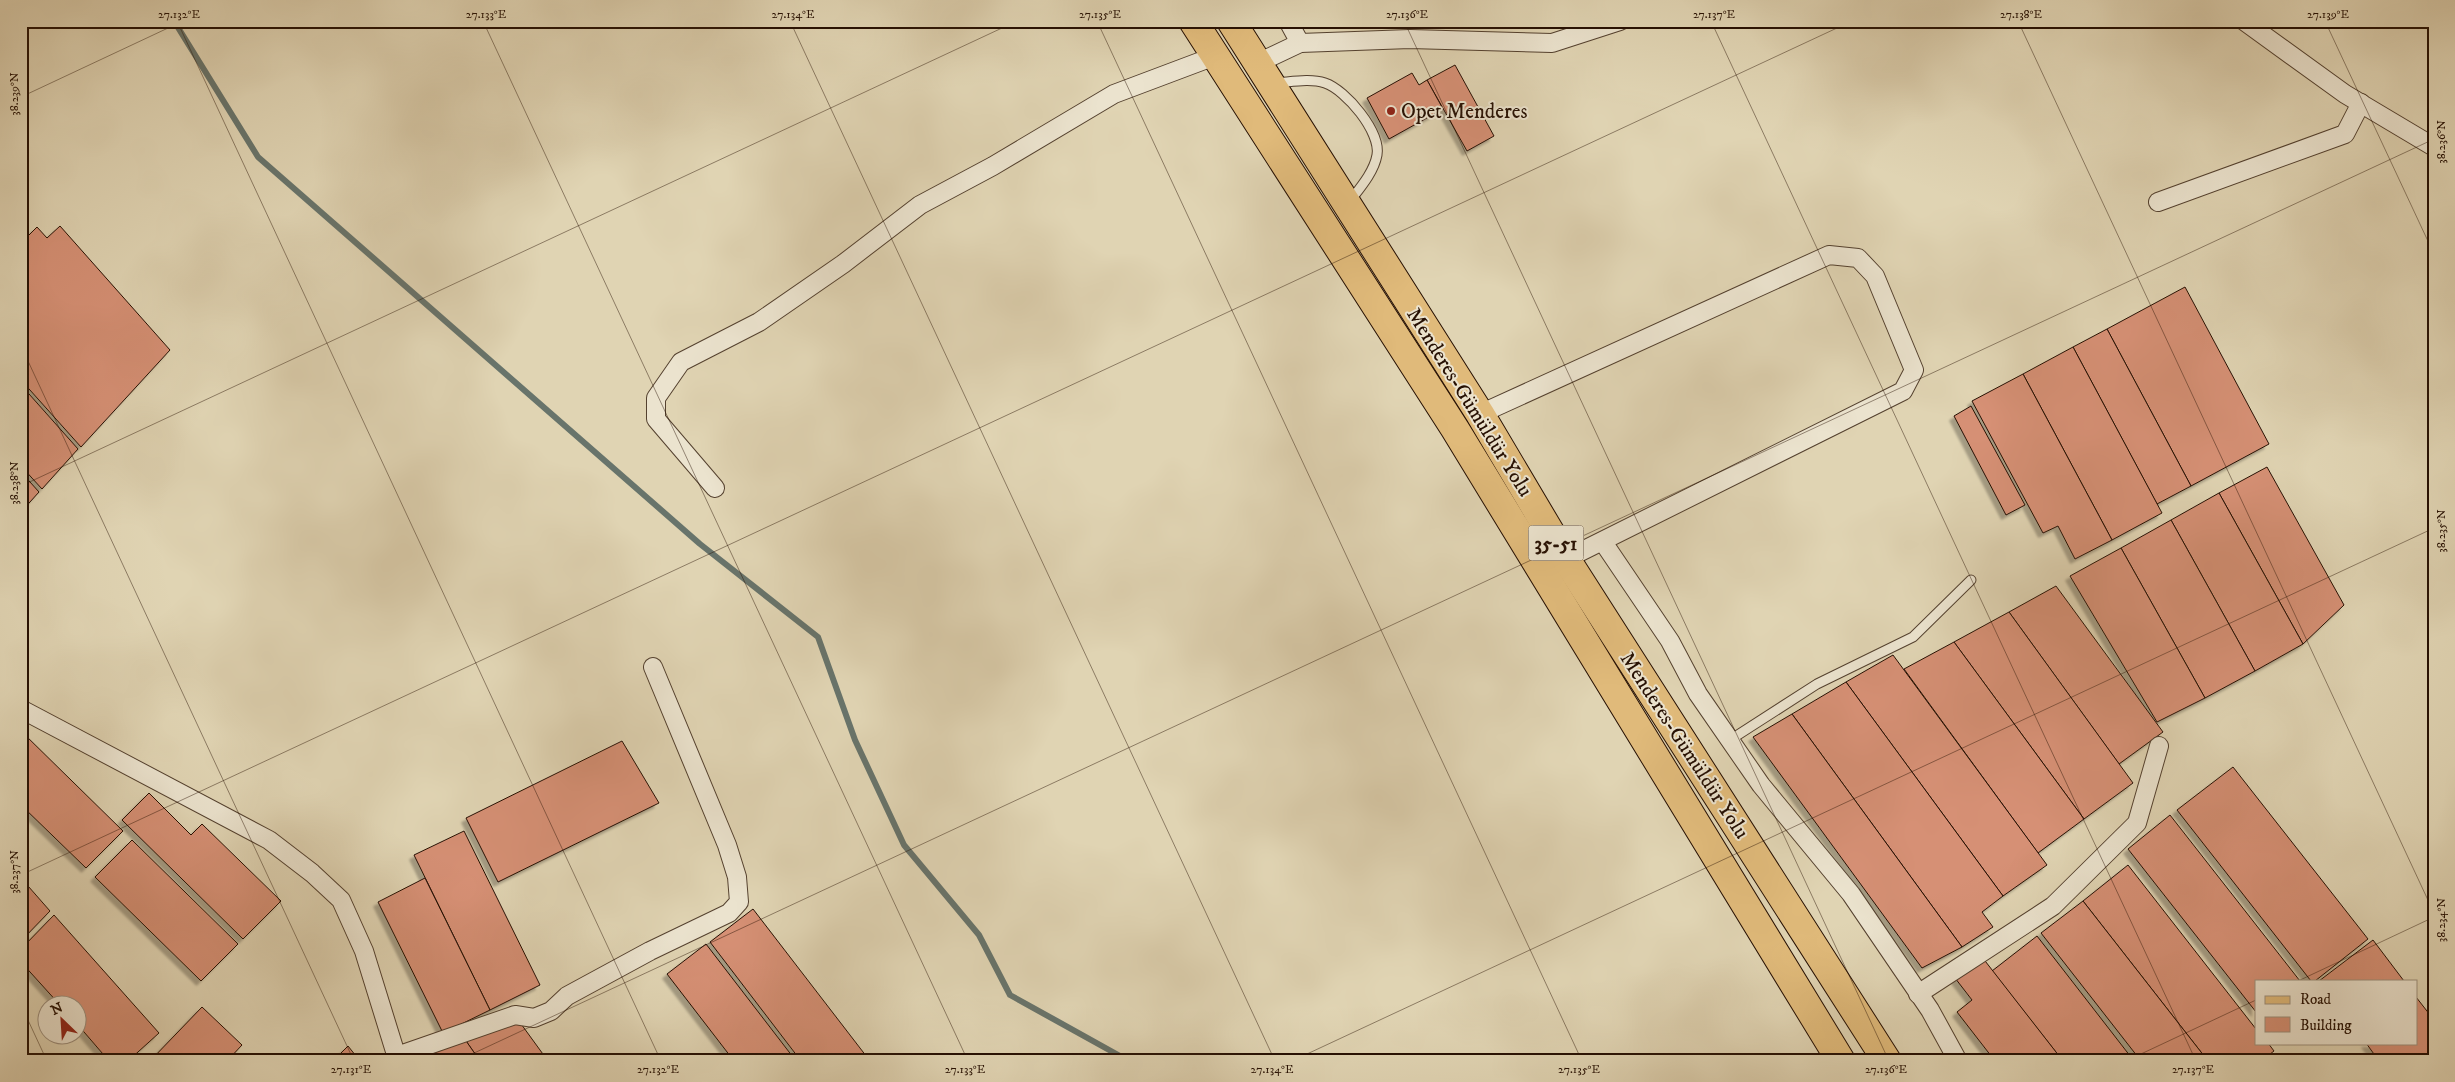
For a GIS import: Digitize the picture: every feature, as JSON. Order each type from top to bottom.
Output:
[{"type":"main road","name":"Menderes-Gümüldür Yolu","points":[[1193,21],[1455,429],[1841,1061]]},
{"type":"main road","name":"Menderes-Gümüldür Yolu","points":[[1231,21],[1480,414],[1566,559],[1887,1061]]},
{"type":"street","points":[[1288,21],[1300,43]]},
{"type":"street","points":[[1264,73],[1300,43],[1410,39],[1552,42],[1620,21]]},
{"type":"street","points":[[2244,21],[2361,104],[2434,147]]},
{"type":"street","points":[[715,488],[670,438],[656,419],[656,398],[682,362],[759,322],[843,264],[920,205],[993,166],[1114,94],[1216,56]]},
{"type":"street","points":[[2158,202],[2345,134],[2361,104]]},
{"type":"street","points":[[1480,414],[1829,255],[1858,258],[1875,276],[1914,370],[1903,391],[1566,559]]},
{"type":"street","points":[[1603,542],[1670,641],[1698,694],[1761,785],[1851,894],[1930,1010],[1958,1061]]},
{"type":"street","points":[[21,709],[269,840],[312,873],[341,900],[360,942],[398,1058],[515,1015],[534,1018],[551,1011],[566,996],[650,950],[729,913],[739,902],[737,877],[727,845],[653,667]]},
{"type":"street","points":[[1918,994],[2054,906],[2137,823],[2160,746]]},
{"type":"lane","points":[[1264,73],[1326,83],[1349,102],[1368,122],[1377,143],[1377,156],[1367,177],[1348,205]]},
{"type":"lane","points":[[1730,740],[1817,684],[1913,637],[1971,580]]},
{"type":"building","points":[[1455,65],[1494,136],[1467,151],[1427,80]]},
{"type":"building","points":[[1412,73],[1419,85],[1427,80],[1443,109],[1389,139],[1367,98]]},
{"type":"building","points":[[60,226],[170,350],[81,447],[21,380],[21,243],[37,227],[47,238]]},
{"type":"building","points":[[2185,287],[2269,444],[2191,486],[2107,329]]},
{"type":"building","points":[[2107,329],[2191,486],[2157,504],[2073,347]]},
{"type":"building","points":[[2073,347],[2162,513],[2112,540],[2023,374]]},
{"type":"building","points":[[2023,374],[2112,540],[2075,559],[2058,526],[2043,533],[1972,401]]},
{"type":"building","points":[[21,385],[78,449],[42,489],[21,466]]},
{"type":"building","points":[[1971,406],[2025,505],[2006,515],[1954,416]]},
{"type":"building","points":[[2267,467],[2344,605],[2303,644],[2219,493]]},
{"type":"building","points":[[21,472],[39,492],[21,512]]},
{"type":"building","points":[[2219,493],[2303,644],[2255,671],[2171,520]]},
{"type":"building","points":[[2171,520],[2255,671],[2205,698],[2121,548]]},
{"type":"building","points":[[2121,548],[2205,698],[2157,722],[2070,576]]},
{"type":"building","points":[[2056,586],[2163,732],[2119,764],[2009,612]]},
{"type":"building","points":[[2009,612],[2133,783],[2084,819],[1954,642]]},
{"type":"building","points":[[1954,642],[2084,819],[2038,853],[1904,669]]},
{"type":"building","points":[[1893,655],[2047,865],[2003,896],[1846,682]]},
{"type":"building","points":[[1846,682],[2003,896],[1982,912],[1993,927],[1962,947],[1792,714]]},
{"type":"building","points":[[1792,714],[1962,947],[1922,968],[1753,737]]},
{"type":"building","points":[[21,731],[123,831],[86,868],[21,805]]},
{"type":"building","points":[[622,741],[659,803],[498,882],[466,818]]},
{"type":"building","points":[[2233,767],[2368,939],[2316,980],[2310,980],[2177,810]]},
{"type":"building","points":[[149,793],[191,835],[202,824],[281,901],[243,939],[122,820]]},
{"type":"building","points":[[2170,815],[2299,980],[2255,980],[2255,1011],[2128,849]]},
{"type":"building","points":[[464,831],[540,985],[490,1010],[414,855]]},
{"type":"building","points":[[132,840],[238,944],[201,981],[95,877]]},
{"type":"building","points":[[2128,865],[2255,1028],[2255,1044],[2269,1044],[2274,1051],[2261,1061],[2208,1061],[2083,901]]},
{"type":"building","points":[[21,878],[50,911],[21,941]]},
{"type":"building","points":[[425,878],[490,1010],[443,1033],[378,902]]},
{"type":"building","points":[[2083,901],[2208,1061],[2141,1061],[2041,933]]},
{"type":"building","points":[[753,909],[870,1061],[801,1061],[710,942]]},
{"type":"building","points":[[54,915],[159,1033],[128,1061],[109,1061],[88,1037],[88,994],[50,994],[21,962],[21,949]]},
{"type":"building","points":[[2037,936],[2134,1061],[2063,1061],[1992,971]]},
{"type":"building","points":[[2373,940],[2403,980],[2320,980]]},
{"type":"building","points":[[706,944],[796,1061],[734,1061],[667,974]]},
{"type":"building","points":[[1982,957],[2063,1061],[1995,1061],[1957,1012],[1972,1000],[1955,978]]},
{"type":"building","points":[[2418,1000],[2434,1020],[2434,1061],[2379,1061],[2367,1044],[2418,1044]]},
{"type":"building","points":[[202,1007],[242,1045],[227,1061],[150,1061]]},
{"type":"building","points":[[516,1017],[548,1061],[480,1061],[464,1038]]},
{"type":"building","points":[[464,1038],[480,1061],[413,1061],[412,1059]]},
{"type":"building","points":[[348,1046],[360,1061],[333,1061]]},
{"type":"waterway","points":[[174,21],[258,157],[700,544],[818,637],[855,740],[904,845],[979,935],[1010,995],[1129,1061]]},
{"type":"place","name":"Opet Menderes","points":[[1391,111]]}]
